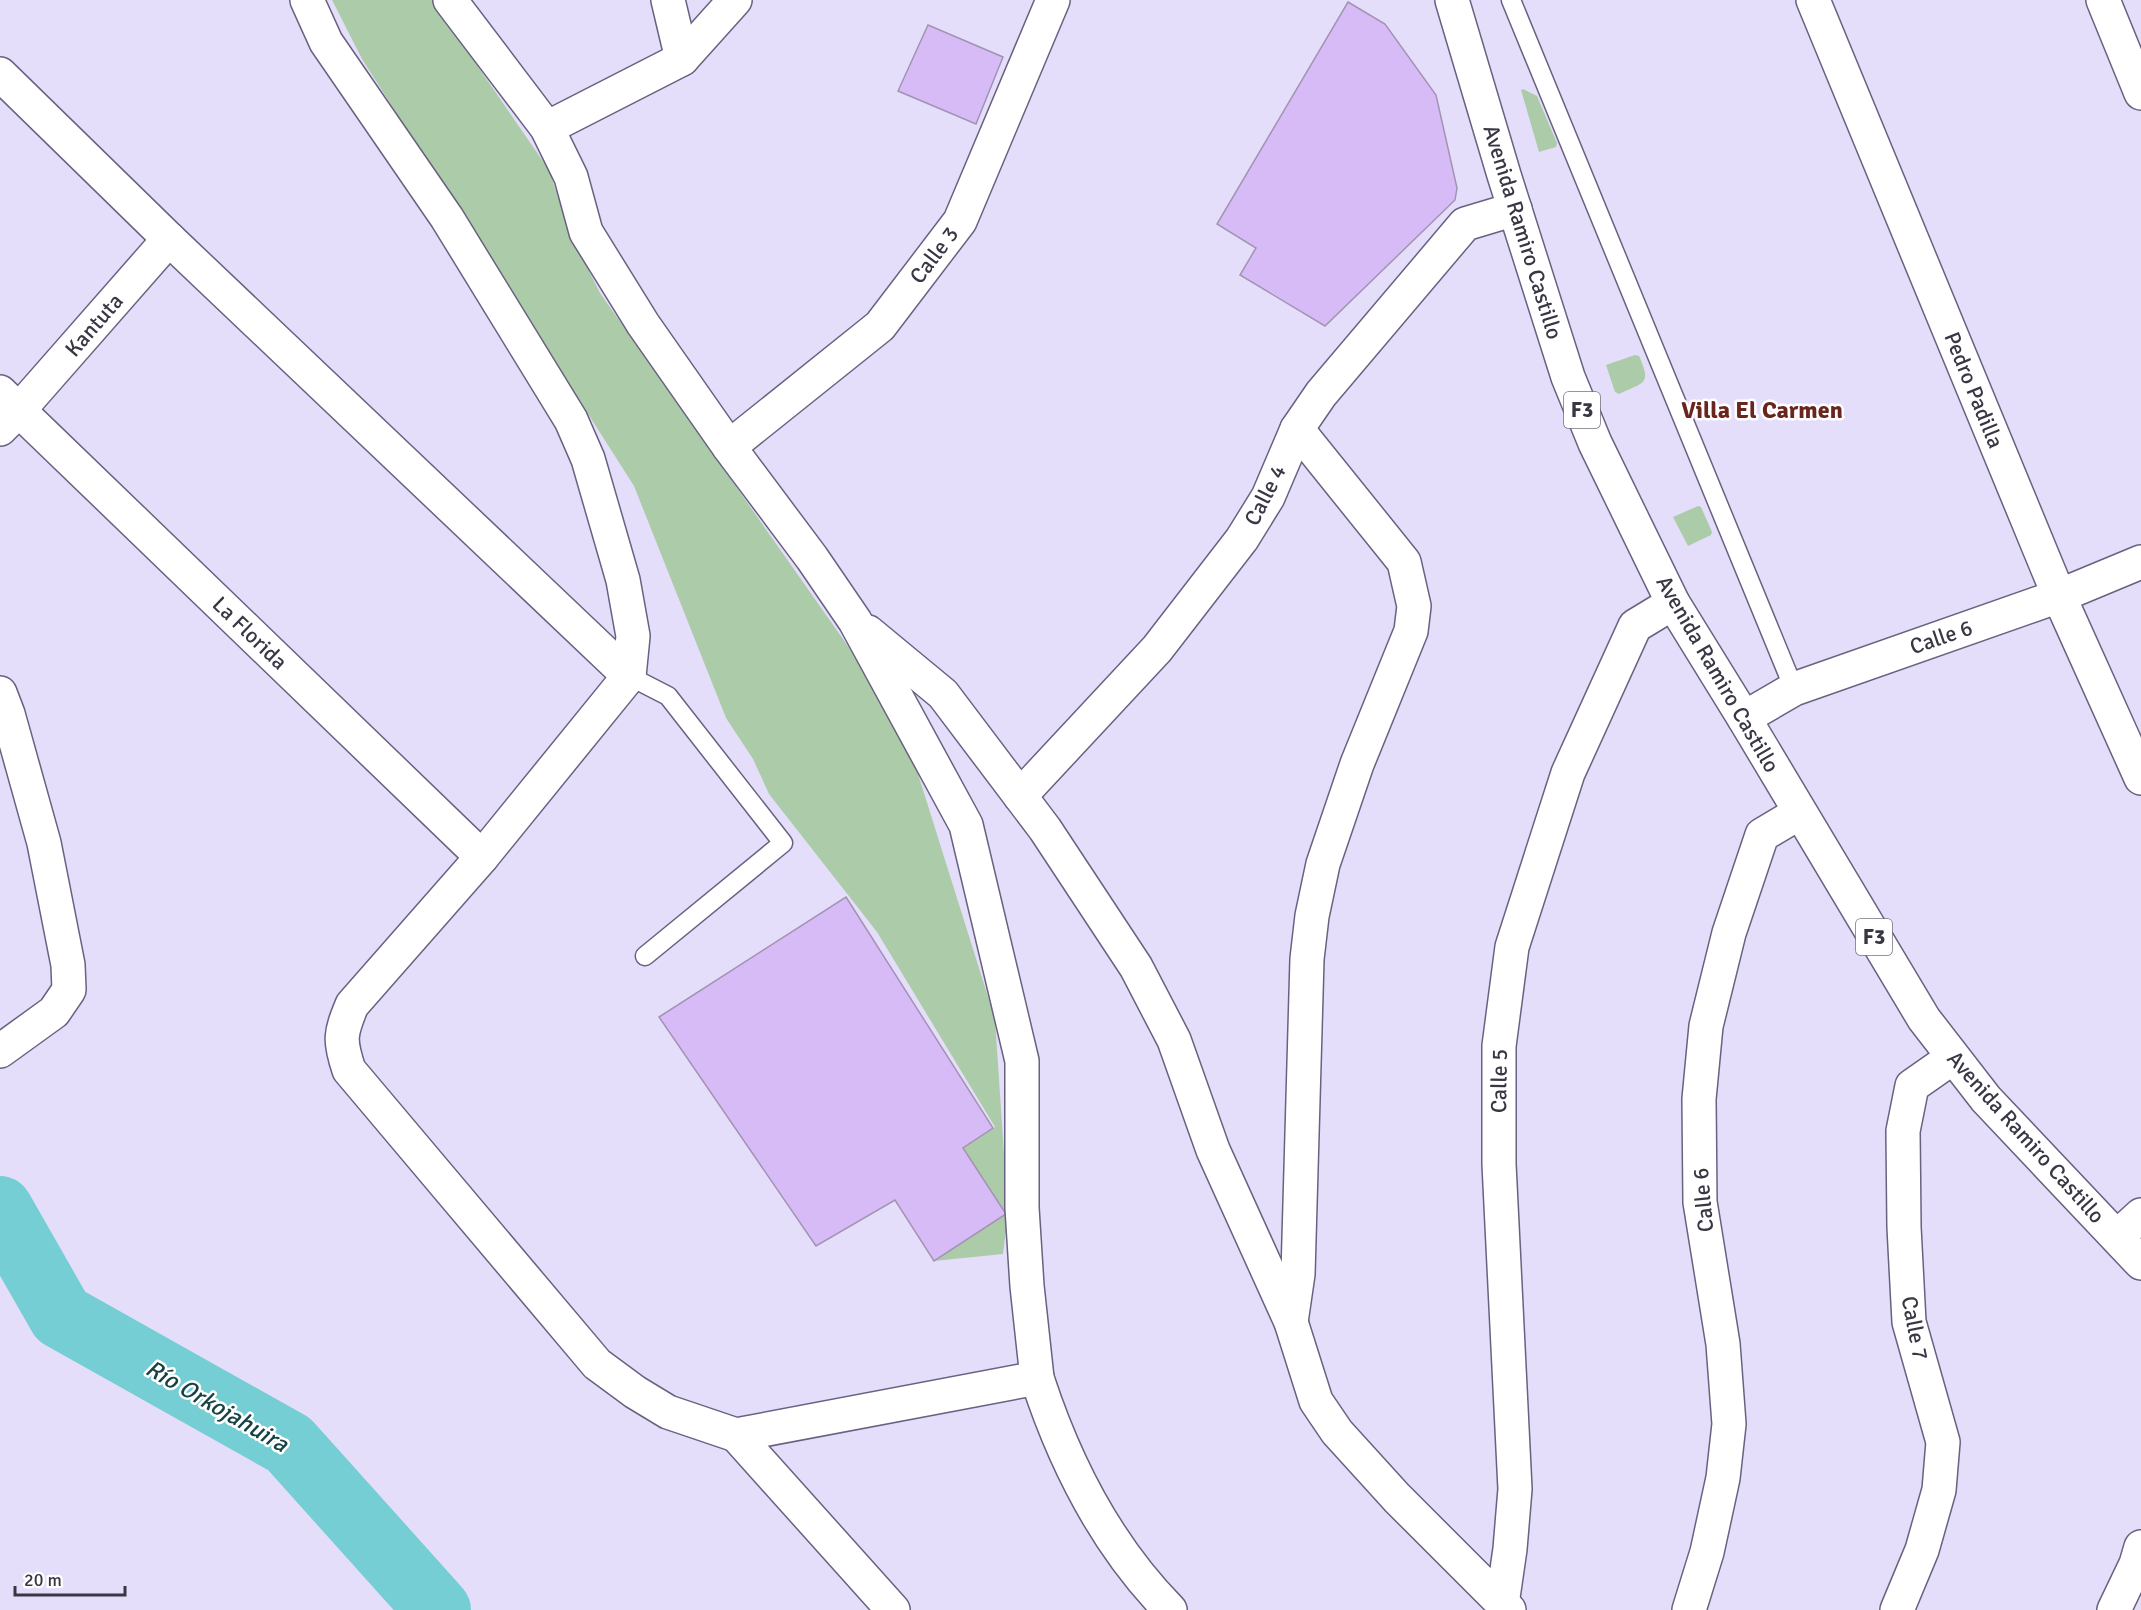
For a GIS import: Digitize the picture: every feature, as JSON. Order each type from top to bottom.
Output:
[{"type":"street","points":[[307,0],[326,42],[447,218],[571,420],[588,459],[623,580],[633,636],[629,676],[482,857],[352,1005],[344,1024],[341,1046],[349,1070],[597,1364],[635,1392],[668,1412],[736,1435],[1037,1378]]},
{"type":"street","points":[[450,0],[547,128],[571,177],[586,232],[643,324],[855,621],[966,825],[1022,1061],[1022,1208],[1027,1286],[1037,1378],[1050,1418],[1071,1467],[1109,1537],[1170,1610]]},
{"type":"street","points":[[668,0],[682,59]]},
{"type":"street","points":[[547,128],[682,59],[735,0]]},
{"type":"street","name":"Calle 3","points":[[729,447],[880,326],[960,220],[1053,0]]},
{"type":"street","name":"Pedro Padilla","points":[[1813,0],[2059,596],[2141,778]]},
{"type":"street","points":[[2103,0],[2141,93]]},
{"type":"street","name":"Avenida Ramiro Castillo","points":[[1456,1],[1515,209],[1568,378],[1595,443],[1673,603],[1909,996],[1952,1058],[1986,1099],[2141,1263]]},
{"type":"street","points":[[0,74],[169,239],[629,676]]},
{"type":"street","name":"Calle 4","points":[[1020,796],[1157,649],[1242,539],[1268,497],[1297,429],[1321,394],[1465,224],[1515,209]]},
{"type":"street","name":"Kantuta","points":[[6,410],[169,239]]},
{"type":"street","name":"La Florida","points":[[6,410],[482,857]]},
{"type":"street","points":[[1291,1322],[1298,1274],[1307,959],[1312,916],[1323,864],[1356,764],[1411,631],[1414,606],[1404,562],[1297,429]]},
{"type":"street","name":"Calle 6","points":[[1744,718],[1794,689],[2059,596],[2141,562]]},
{"type":"street","name":"Calle 5","points":[[1505,1607],[1515,1489],[1498,1164],[1499,1046],[1512,947],[1568,773],[1635,626],[1673,603]]},
{"type":"street","points":[[855,621],[943,694],[1045,829],[1136,967],[1174,1040],[1213,1150],[1291,1322],[1317,1401],[1337,1432],[1397,1498],[1505,1607]]},
{"type":"street","points":[[0,693],[44,843],[68,965],[69,990],[54,1012],[2,1051]]},
{"type":"street","name":"Calle 6","points":[[1689,1610],[1707,1552],[1723,1478],[1729,1424],[1723,1344],[1700,1202],[1699,1099],[1706,1026],[1729,933],[1762,835],[1799,813]]},
{"type":"street","name":"Calle 7","points":[[1897,1610],[1922,1550],[1940,1490],[1943,1442],[1910,1323],[1904,1227],[1903,1131],[1912,1086],[1952,1058]]},
{"type":"street","points":[[2117,1237],[2141,1215]]},
{"type":"street","points":[[736,1435],[893,1610]]},
{"type":"street","points":[[2114,1610],[2141,1547]]},
{"type":"lane","points":[[1511,0],[1794,689]]},
{"type":"lane","points":[[629,676],[668,696],[783,843],[645,956]]},
{"type":"green space","points":[[332,0],[432,0],[549,170],[570,233],[600,293],[902,723],[995,1019],[1008,1214],[1003,1254],[934,1261],[1006,1214],[963,1148],[995,1127],[877,932],[769,794],[753,759],[726,718],[634,486],[362,59]]},
{"type":"green space","points":[[1521,90],[1537,96],[1557,143],[1556,147],[1539,152]]},
{"type":"green space","points":[[1635,355],[1639,356],[1643,365],[1645,378],[1640,384],[1619,394],[1615,392],[1606,365]]},
{"type":"green space","points":[[1698,506],[1701,507],[1712,532],[1711,535],[1688,546],[1673,517]]},
{"type":"building","points":[[1348,2],[1385,24],[1436,95],[1457,188],[1455,200],[1325,326],[1240,275],[1256,248],[1217,224]]},
{"type":"building","points":[[928,25],[1003,57],[976,124],[898,91]]},
{"type":"building","points":[[846,897],[993,1128],[963,1148],[1006,1214],[934,1261],[895,1200],[816,1246],[659,1017]]},
{"type":"waterway","name":"Río Orkojahuira","points":[[0,1209],[61,1316],[289,1444],[438,1610]]},
{"type":"district","name":"Villa El Carmen","points":[[1762,410]]}]
